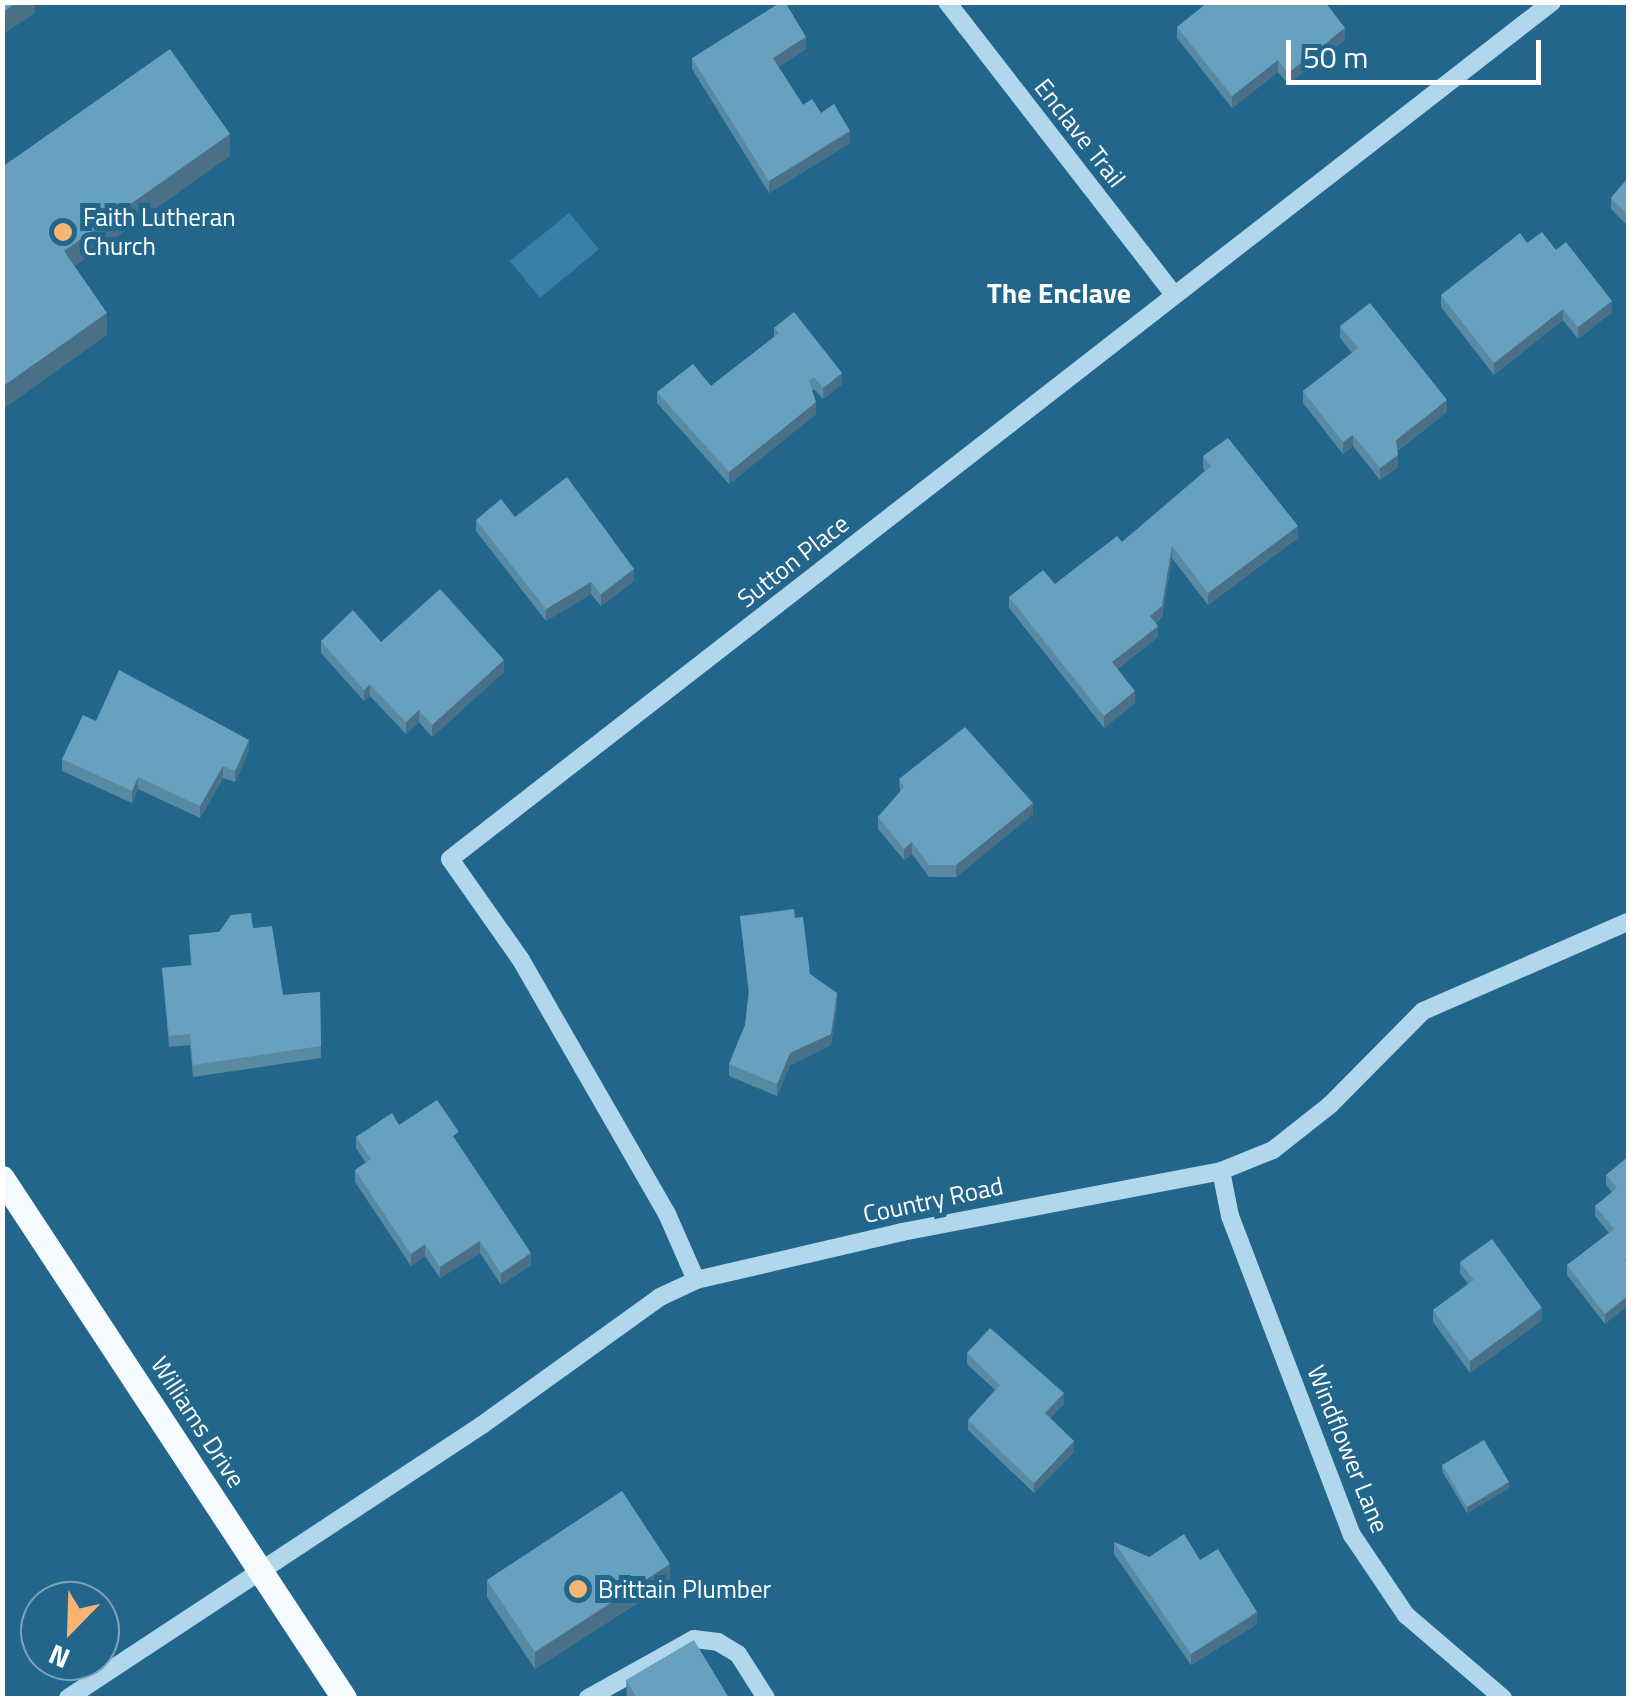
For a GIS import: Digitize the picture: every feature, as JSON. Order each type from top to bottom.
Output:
[{"type":"main road","name":"Williams Drive","points":[[2,1178],[344,1698]]},
{"type":"street","name":"Enclave Trail","points":[[946,2],[1174,295]]},
{"type":"street","name":"Sutton Place","points":[[696,1280],[667,1214],[530,976],[450,859],[1552,2]]},
{"type":"street","name":"Country Road","points":[[68,1698],[258,1567],[482,1425],[660,1298],[696,1280],[919,1228],[1221,1171],[1273,1150],[1334,1102],[1422,1011],[1628,922]]},
{"type":"street","name":"Windflower Lane","points":[[1221,1171],[1230,1216],[1352,1535],[1406,1614],[1503,1698]]},
{"type":"street","points":[[588,1698],[694,1639],[718,1642],[738,1654],[766,1698]]},
{"type":"shaded area","points":[[569,213],[599,249],[540,298],[510,261]]},
{"type":"building","points":[[2,2],[17,2],[2,13]]},
{"type":"building","points":[[785,2],[806,37],[773,58],[803,105],[812,99],[821,113],[834,104],[850,131],[769,181],[692,58]]},
{"type":"building","points":[[1208,2],[1325,2],[1345,28],[1288,73],[1278,60],[1232,96],[1177,27]]},
{"type":"building","name":"Faith Lutheran Church","points":[[170,49],[230,134],[64,251],[107,313],[2,387],[2,167]]},
{"type":"building","points":[[1628,178],[1628,215],[1611,198]]},
{"type":"building","points":[[1542,232],[1556,250],[1566,242],[1612,301],[1578,327],[1563,309],[1494,363],[1441,295],[1520,233],[1527,243]]},
{"type":"building","points":[[1370,303],[1447,400],[1396,440],[1398,455],[1380,468],[1353,435],[1343,442],[1303,391],[1358,348],[1340,326]]},
{"type":"building","points":[[794,312],[842,373],[823,388],[814,377],[809,381],[816,402],[729,472],[657,392],[693,364],[711,386],[779,333],[774,328]]},
{"type":"building","points":[[1228,438],[1298,526],[1208,593],[1172,546],[1162,606],[1150,616],[1158,626],[1112,662],[1135,691],[1104,716],[1009,597],[1043,570],[1055,584],[1117,536],[1122,542],[1211,466],[1203,456]]},
{"type":"building","points":[[567,477],[634,569],[601,594],[591,582],[546,609],[476,520],[501,499],[515,517]]},
{"type":"building","points":[[440,589],[504,660],[432,725],[419,710],[406,722],[370,684],[364,690],[321,641],[353,610],[381,642]]},
{"type":"building","points":[[119,670],[249,740],[235,771],[223,766],[200,806],[138,777],[132,791],[62,759],[83,715],[96,721]]},
{"type":"building","points":[[965,727],[1033,803],[956,865],[929,865],[912,842],[904,849],[878,817],[904,787],[899,779]]},
{"type":"building","points":[[794,909],[795,918],[803,917],[810,974],[837,993],[831,1034],[790,1053],[777,1084],[729,1064],[745,1025],[749,990],[740,916]]},
{"type":"building","points":[[251,913],[253,928],[272,926],[283,995],[320,992],[321,1046],[193,1065],[190,1034],[169,1036],[162,968],[192,965],[189,935],[219,932],[231,915]]},
{"type":"building","points":[[437,1100],[459,1132],[453,1136],[531,1253],[501,1273],[480,1241],[440,1267],[425,1244],[411,1254],[355,1170],[371,1159],[356,1137],[392,1113],[399,1125]]},
{"type":"building","points":[[1628,1157],[1628,1296],[1605,1314],[1567,1265],[1614,1229],[1595,1206],[1617,1188],[1606,1175]]},
{"type":"building","points":[[1492,1239],[1542,1308],[1470,1361],[1433,1310],[1474,1280],[1460,1262]]},
{"type":"building","points":[[990,1328],[1064,1393],[1045,1413],[1074,1441],[1034,1483],[968,1420],[1000,1385],[967,1353]]},
{"type":"building","points":[[1484,1440],[1509,1482],[1467,1507],[1442,1465]]},
{"type":"building","name":"Brittain Plumber","points":[[622,1491],[670,1564],[535,1652],[487,1580]]},
{"type":"building","points":[[1184,1534],[1200,1560],[1218,1549],[1257,1612],[1191,1654],[1114,1542],[1149,1557]]},
{"type":"building","points":[[694,1640],[729,1698],[637,1698],[626,1680]]},
{"type":"place","name":"Faith Lutheran Church","points":[[63,232]]},
{"type":"place","name":"Brittain Plumber","points":[[578,1589]]},
{"type":"district","name":"The Enclave","points":[[1059,293]]}]
